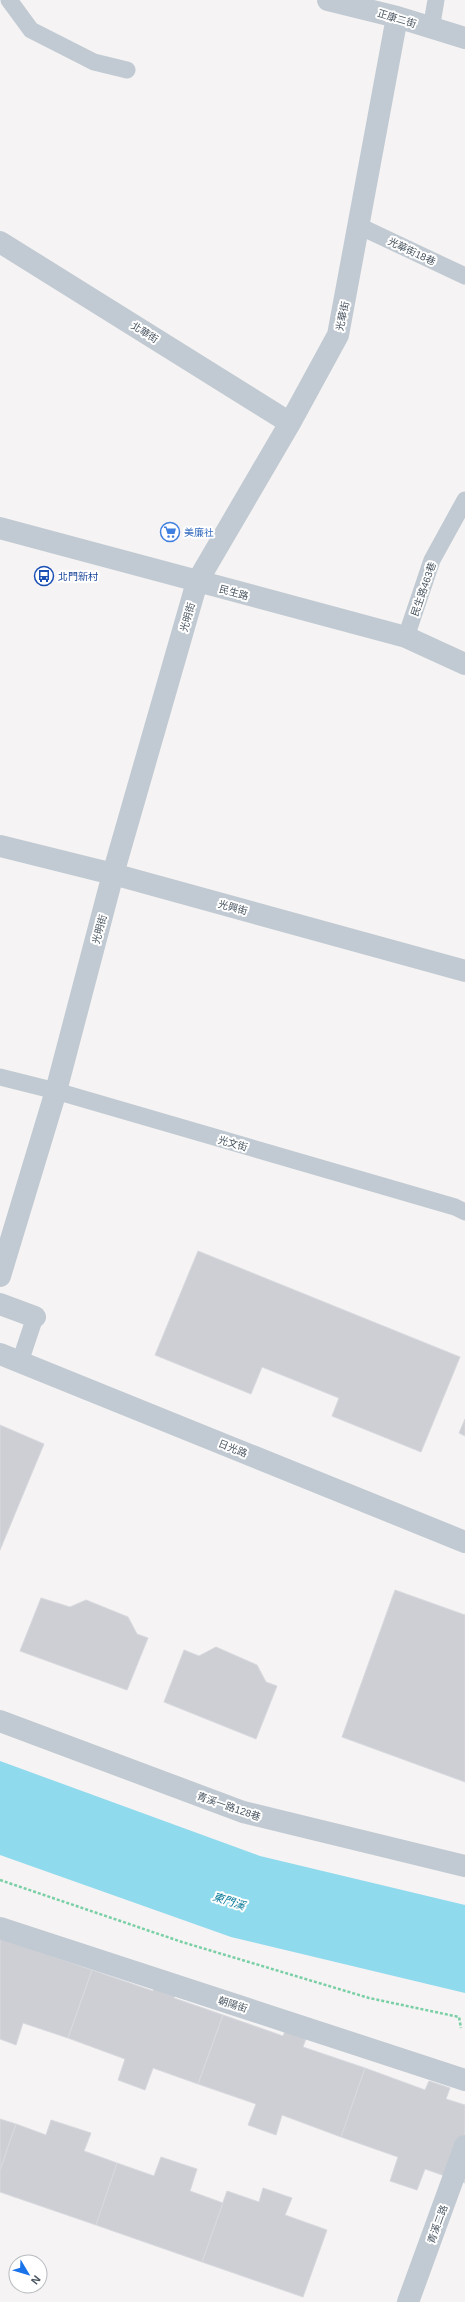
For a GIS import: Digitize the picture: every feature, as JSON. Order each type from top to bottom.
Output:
[{"type":"street","name":"正康二街","points":[[328,0],[397,17],[431,29],[465,38]]},
{"type":"street","name":"光華街","points":[[198,582],[290,423],[338,335],[397,17]]},
{"type":"street","name":"北華街","points":[[0,242],[290,423]]},
{"type":"street","name":"民生路","points":[[0,528],[406,637],[465,664]]},
{"type":"street","name":"光明街","points":[[0,1276],[56,1091],[113,874],[198,582]]},
{"type":"street","name":"光興街","points":[[0,846],[113,874],[465,971]]},
{"type":"street","points":[[0,1304],[35,1317]]},
{"type":"street","name":"日光路","points":[[10,1358],[465,1542]]},
{"type":"street","name":"青溪一路128巷","points":[[0,1721],[243,1812],[465,1866]]},
{"type":"street","name":"朝陽街","points":[[0,1928],[465,2080]]},
{"type":"street","name":"青溪二路","points":[[408,2302],[465,2146]]},
{"type":"lane","points":[[9,0],[31,30],[94,62],[127,70]]},
{"type":"lane","points":[[431,29],[436,0]]},
{"type":"lane","name":"光華街18巷","points":[[359,226],[465,276]]},
{"type":"lane","name":"民生路463巷","points":[[406,637],[432,560],[465,500]]},
{"type":"lane","name":"光文街","points":[[0,1077],[56,1091],[455,1207],[465,1212]]},
{"type":"lane","points":[[10,1358],[35,1317]]},
{"type":"path","points":[[0,1880],[182,1942],[369,1998],[459,2017],[460,2028]]},
{"type":"water","name":"東門溪","points":[[0,1761],[260,1856],[465,1905],[465,1993],[231,1937],[0,1855]]},
{"type":"building","points":[[198,1251],[460,1357],[421,1452],[332,1416],[339,1398],[262,1367],[251,1394],[155,1355]]},
{"type":"building","points":[[465,1419],[465,1436],[459,1433]]},
{"type":"building","points":[[0,1425],[44,1444],[0,1550]]},
{"type":"building","points":[[395,1590],[465,1615],[465,1782],[342,1737]]},
{"type":"building","points":[[41,1598],[70,1607],[86,1600],[128,1617],[137,1634],[148,1638],[127,1690],[20,1651]]},
{"type":"building","points":[[216,1647],[257,1665],[266,1682],[277,1686],[256,1739],[164,1702],[184,1650],[199,1656]]},
{"type":"building","points":[[0,1938],[92,1970],[68,2038],[23,2023],[16,2045],[0,2039]]},
{"type":"building","points":[[92,1970],[153,1991],[157,1981],[178,1988],[174,1998],[223,2015],[198,2084],[153,2068],[145,2090],[118,2080],[125,2059],[68,2038]]},
{"type":"building","points":[[223,2015],[283,2036],[287,2026],[308,2033],[303,2047],[365,2068],[341,2137],[282,2115],[276,2135],[248,2125],[256,2104],[198,2084]]},
{"type":"building","points":[[365,2068],[425,2090],[429,2081],[450,2088],[446,2099],[465,2105],[465,2183],[425,2169],[417,2190],[390,2181],[398,2157],[341,2137]]},
{"type":"building","points":[[0,2119],[16,2124],[0,2170]]},
{"type":"building","points":[[51,2120],[91,2133],[84,2151],[117,2163],[96,2225],[0,2192],[0,2170],[16,2124],[46,2135]]},
{"type":"building","points":[[161,2157],[197,2169],[190,2191],[223,2203],[202,2262],[96,2225],[117,2163],[154,2176]]},
{"type":"building","points":[[263,2188],[292,2198],[285,2215],[327,2230],[303,2297],[202,2262],[227,2191],[259,2202]]},
{"type":"place","name":"美廉社","points":[[170,532]]},
{"type":"place","name":"北門新村","points":[[44,576]]}]
